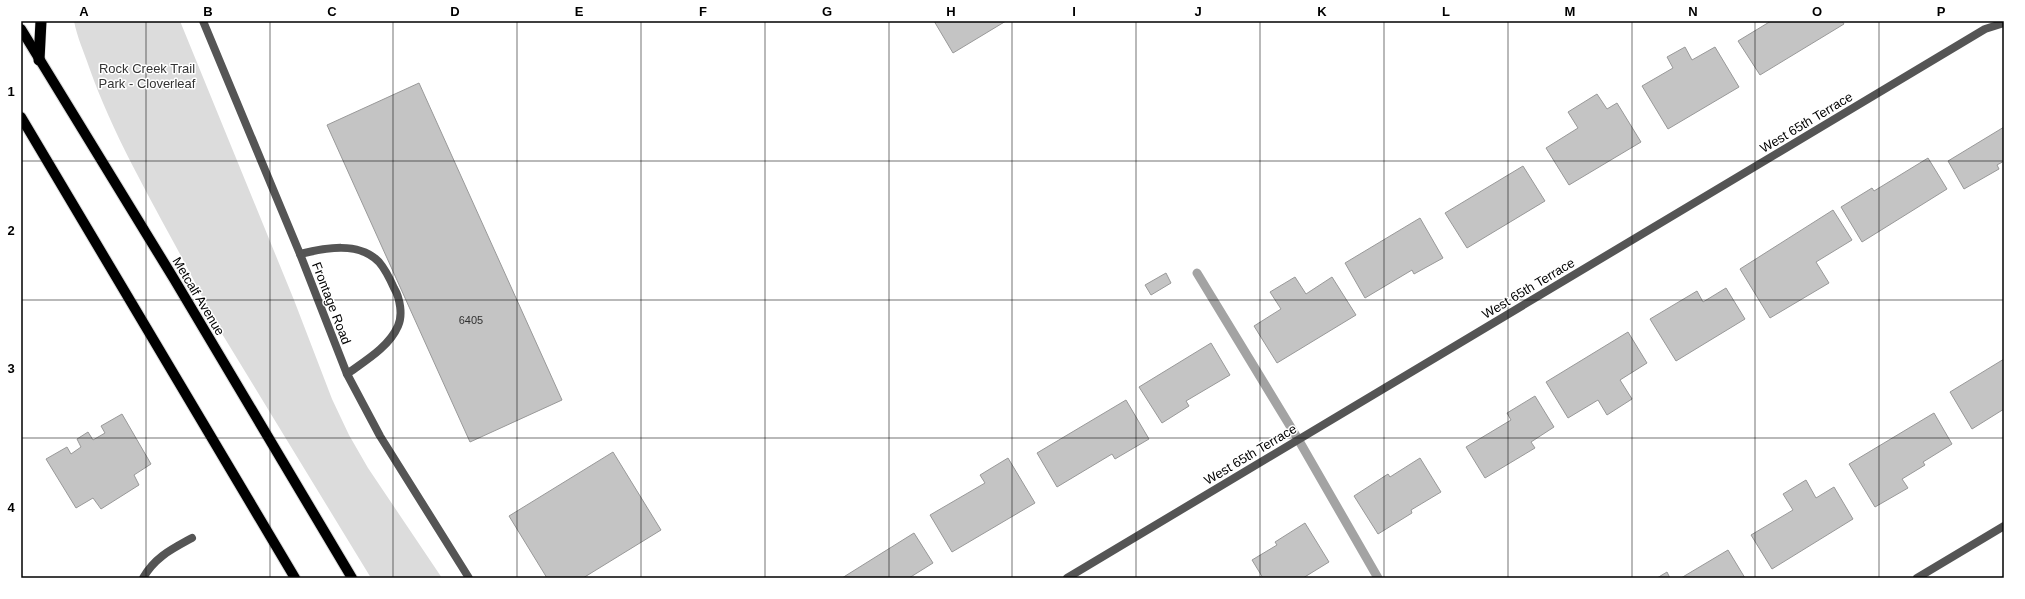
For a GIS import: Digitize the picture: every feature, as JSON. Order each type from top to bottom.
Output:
[{"type":"highway","points":[[39,60],[41,21]]},
{"type":"main road","name":"Metcalf Avenue","points":[[21,29],[174,279],[352,578]]},
{"type":"main road","points":[[21,117],[295,578]]},
{"type":"street","name":"Frontage Road","points":[[203,21],[348,374],[380,436],[469,578]]},
{"type":"street","name":"West 65th Terrace","points":[[1067,578],[1985,29],[2004,23]]},
{"type":"street","points":[[300,254],[324,249],[346,248],[365,252],[378,262],[398,295],[400,311],[398,326],[389,340],[377,352],[348,374]]},
{"type":"street","points":[[1916,578],[2004,526]]},
{"type":"street","points":[[143,578],[150,566],[165,552],[192,538]]},
{"type":"green space","name":"Rock Creek Trail Park - Cloverleaf","points":[[74,21],[180,21],[294,300],[332,399],[349,435],[368,468],[442,578],[371,578],[213,319],[116,132],[89,67]]},
{"type":"building","points":[[934,21],[1006,21],[953,53]]},
{"type":"building","points":[[1771,21],[1842,21],[1844,24],[1760,75],[1738,41]]},
{"type":"building","points":[[1685,47],[1692,60],[1715,47],[1739,87],[1668,129],[1642,86],[1673,68],[1667,57]]},
{"type":"building","points":[[419,83],[562,400],[470,442],[327,125]]},
{"type":"building","points":[[1597,94],[1607,109],[1617,103],[1641,142],[1569,185],[1546,148],[1578,128],[1568,112]]},
{"type":"building","points":[[2004,127],[2004,161],[1997,165],[1999,169],[1964,189],[1948,161]]},
{"type":"building","points":[[1928,158],[1947,189],[1862,242],[1841,207],[1872,188],[1874,191]]},
{"type":"building","points":[[1523,166],[1545,201],[1467,248],[1445,213]]},
{"type":"building","points":[[1833,210],[1852,240],[1816,262],[1829,283],[1770,318],[1740,269]]},
{"type":"building","points":[[1420,218],[1443,258],[1414,274],[1412,270],[1365,298],[1345,263]]},
{"type":"building","points":[[1166,273],[1171,283],[1151,295],[1145,285]]},
{"type":"building","points":[[1295,277],[1306,294],[1332,277],[1356,315],[1277,363],[1254,326],[1281,309],[1270,292]]},
{"type":"building","points":[[1726,288],[1745,319],[1676,361],[1650,319],[1697,291],[1703,302]]},
{"type":"building","points":[[1628,332],[1647,363],[1620,380],[1632,399],[1607,415],[1598,400],[1568,418],[1546,382]]},
{"type":"building","points":[[1211,343],[1230,375],[1186,401],[1189,406],[1162,423],[1139,387]]},
{"type":"building","points":[[2004,359],[2004,409],[1972,429],[1950,392]]},
{"type":"building","points":[[1535,396],[1554,427],[1531,442],[1535,448],[1485,478],[1466,447],[1511,420],[1507,413]]},
{"type":"building","points":[[1126,400],[1149,439],[1115,459],[1112,454],[1057,487],[1037,453]]},
{"type":"building","points":[[1934,413],[1952,444],[1923,462],[1925,465],[1902,479],[1908,488],[1875,507],[1849,464]]},
{"type":"building","points":[[122,414],[151,464],[134,475],[139,485],[101,509],[93,498],[76,508],[46,459],[67,447],[71,454],[81,447],[77,439],[88,432],[93,440],[105,433],[101,426]]},
{"type":"building","points":[[613,452],[661,530],[583,578],[547,578],[509,516]]},
{"type":"building","points":[[1008,458],[1035,503],[952,552],[930,515],[985,483],[980,475]]},
{"type":"building","points":[[1420,458],[1441,492],[1411,510],[1412,513],[1378,534],[1354,496],[1388,474],[1390,477]]},
{"type":"building","points":[[1806,480],[1816,498],[1834,487],[1853,519],[1772,569],[1751,535],[1793,510],[1783,494]]},
{"type":"building","points":[[1305,523],[1329,562],[1303,578],[1263,578],[1252,560],[1277,545],[1275,542]]},
{"type":"building","points":[[914,533],[933,563],[909,578],[842,578]]},
{"type":"building","points":[[1728,550],[1745,578],[1681,578]]},
{"type":"building","points":[[1667,572],[1670,578],[1657,578]]},
{"type":"waterway","points":[[1197,273],[1298,439],[1378,578]]}]
